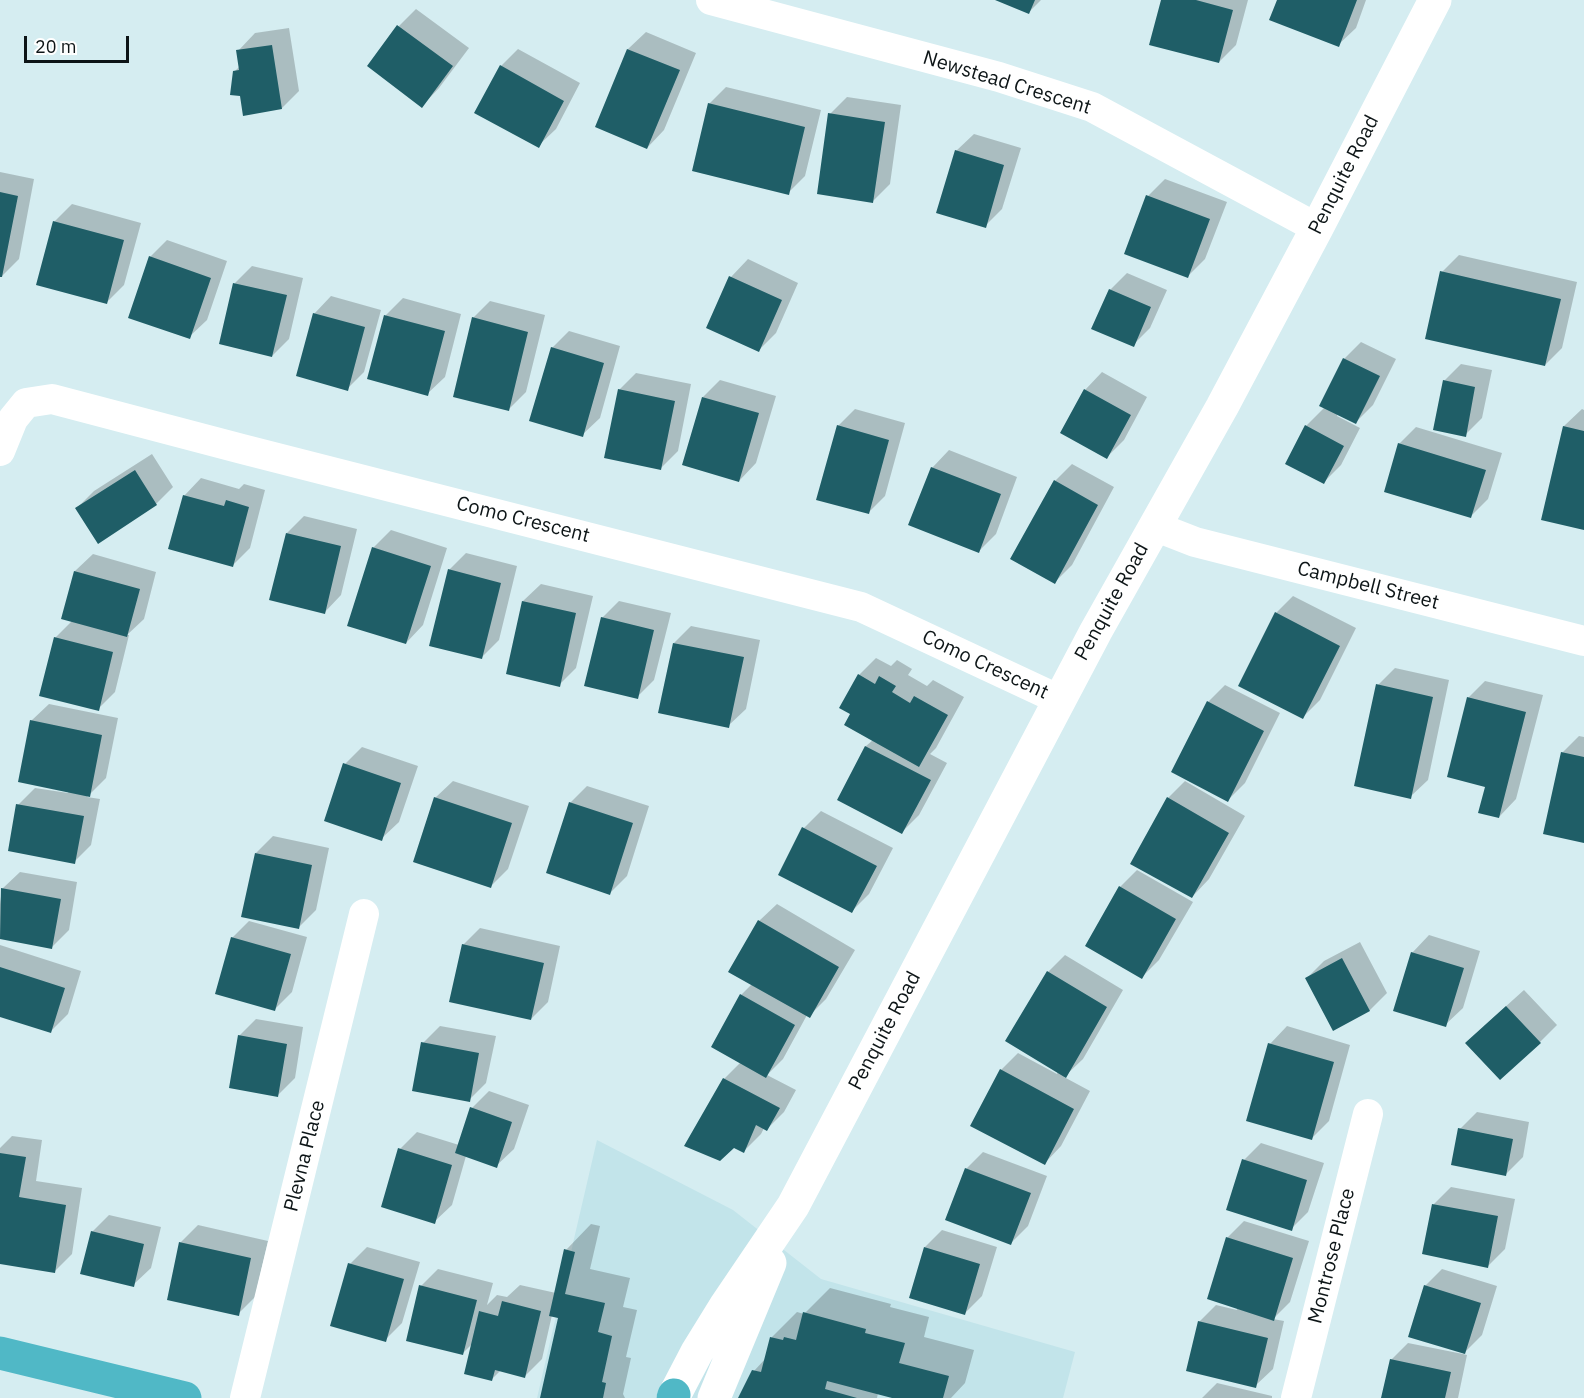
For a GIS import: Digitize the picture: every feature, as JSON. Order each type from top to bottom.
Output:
[{"type":"highway","points":[[0,1353],[97,1388],[186,1398]]},
{"type":"street","name":"Newstead Crescent","points":[[711,0],[999,77],[1092,107],[1317,228]]},
{"type":"street","name":"Penquite Road","points":[[714,1398],[793,1206],[1060,700],[1317,228],[1435,0]]},
{"type":"street","name":"Como Crescent","points":[[0,451],[13,419],[26,403],[52,399],[861,607],[1060,700]]},
{"type":"street","name":"Campbell Street","points":[[1154,526],[1195,542],[1584,641]]},
{"type":"street","name":"Plevna Place","points":[[245,1398],[364,914]]},
{"type":"street","name":"Montrose Place","points":[[1296,1398],[1368,1114]]},
{"type":"street","name":"Penquite Road","points":[[673,1397],[726,1305],[793,1206]]},
{"type":"shaded area","points":[[597,1140],[733,1210],[821,1279],[1075,1352],[1063,1398],[537,1398]]},
{"type":"building","points":[[995,0],[1035,0],[1029,14]]},
{"type":"building","points":[[1161,0],[1196,0],[1233,10],[1219,63],[1149,45]]},
{"type":"building","points":[[1277,0],[1357,0],[1339,47],[1269,20]]},
{"type":"building","points":[[397,25],[453,66],[422,108],[367,66]]},
{"type":"building","points":[[272,45],[282,109],[243,116],[240,96],[230,95],[233,71],[239,70],[236,50]]},
{"type":"building","points":[[627,49],[680,70],[647,149],[595,127]]},
{"type":"building","points":[[500,65],[564,101],[539,148],[474,113]]},
{"type":"building","points":[[708,103],[805,127],[789,195],[692,171]]},
{"type":"building","points":[[828,113],[885,122],[873,203],[817,194]]},
{"type":"building","points":[[955,150],[1004,165],[986,228],[936,213]]},
{"type":"building","points":[[0,192],[18,196],[2,277],[0,277]]},
{"type":"building","points":[[1146,195],[1210,219],[1188,278],[1124,254]]},
{"type":"building","points":[[53,221],[124,240],[107,304],[36,285]]},
{"type":"building","points":[[149,256],[211,278],[190,339],[128,318]]},
{"type":"building","points":[[1440,271],[1561,299],[1545,366],[1425,339]]},
{"type":"building","points":[[729,276],[782,300],[759,352],[706,328]]},
{"type":"building","points":[[233,283],[287,295],[272,357],[219,344]]},
{"type":"building","points":[[1109,289],[1151,307],[1134,347],[1091,329]]},
{"type":"building","points":[[313,313],[365,327],[348,391],[296,376]]},
{"type":"building","points":[[384,315],[445,331],[428,396],[367,379]]},
{"type":"building","points":[[472,317],[528,332],[509,411],[453,397]]},
{"type":"building","points":[[551,347],[604,363],[583,437],[529,421]]},
{"type":"building","points":[[1343,358],[1380,376],[1356,424],[1319,406]]},
{"type":"building","points":[[1443,380],[1475,387],[1466,437],[1433,430]]},
{"type":"building","points":[[618,389],[675,401],[661,470],[604,458]]},
{"type":"building","points":[[1084,389],[1131,415],[1107,459],[1060,433]]},
{"type":"building","points":[[702,397],[759,413],[739,482],[682,465]]},
{"type":"building","points":[[837,425],[889,440],[869,514],[816,500]]},
{"type":"building","points":[[1305,425],[1344,446],[1324,484],[1285,464]]},
{"type":"building","points":[[1563,426],[1584,431],[1584,530],[1541,520]]},
{"type":"building","points":[[1398,443],[1486,470],[1471,518],[1384,492]]},
{"type":"building","points":[[931,467],[1001,494],[979,553],[908,525]]},
{"type":"building","points":[[135,470],[157,505],[98,544],[75,508]]},
{"type":"building","points":[[1054,480],[1098,505],[1055,584],[1010,559]]},
{"type":"building","points":[[183,495],[224,506],[226,500],[249,507],[233,567],[168,549]]},
{"type":"building","points":[[286,533],[341,546],[325,614],[269,600]]},
{"type":"building","points":[[372,547],[431,566],[406,644],[347,626]]},
{"type":"building","points":[[448,569],[501,583],[482,659],[429,646]]},
{"type":"building","points":[[74,571],[140,589],[127,637],[61,619]]},
{"type":"building","points":[[522,601],[576,613],[560,687],[506,674]]},
{"type":"building","points":[[1275,612],[1340,646],[1303,719],[1238,686]]},
{"type":"building","points":[[601,617],[654,630],[638,699],[584,686]]},
{"type":"building","points":[[54,637],[113,652],[99,711],[39,696]]},
{"type":"building","points":[[673,643],[744,657],[729,728],[658,713]]},
{"type":"building","points":[[858,674],[875,684],[879,676],[896,686],[892,692],[910,703],[914,696],[948,715],[919,767],[844,725],[850,714],[839,708]]},
{"type":"building","points":[[1376,684],[1433,697],[1411,799],[1354,786]]},
{"type":"building","points":[[1467,697],[1526,712],[1499,818],[1478,813],[1485,787],[1447,777]]},
{"type":"building","points":[[1207,701],[1264,731],[1228,802],[1171,772]]},
{"type":"building","points":[[30,720],[102,735],[90,797],[18,782]]},
{"type":"building","points":[[865,746],[931,780],[902,834],[837,800]]},
{"type":"building","points":[[1561,752],[1584,757],[1584,843],[1543,834]]},
{"type":"building","points":[[343,763],[401,783],[382,841],[324,821]]},
{"type":"building","points":[[434,797],[512,823],[491,888],[413,862]]},
{"type":"building","points":[[1167,797],[1229,833],[1192,898],[1130,864]]},
{"type":"building","points":[[569,802],[633,823],[610,895],[546,873]]},
{"type":"building","points":[[16,804],[84,816],[75,864],[8,851]]},
{"type":"building","points":[[802,827],[877,866],[852,913],[778,875]]},
{"type":"building","points":[[255,853],[312,865],[299,929],[241,917]]},
{"type":"building","points":[[1119,886],[1176,919],[1142,979],[1085,946]]},
{"type":"building","points":[[1,888],[61,899],[52,949],[0,939]]},
{"type":"building","points":[[758,920],[839,967],[810,1018],[728,972]]},
{"type":"building","points":[[231,937],[291,954],[275,1011],[215,994]]},
{"type":"building","points":[[462,944],[544,963],[531,1020],[449,1002]]},
{"type":"building","points":[[1411,952],[1464,968],[1446,1027],[1393,1011]]},
{"type":"building","points":[[1342,958],[1370,1011],[1333,1031],[1305,978]]},
{"type":"building","points":[[0,967],[65,988],[51,1033],[0,1017]]},
{"type":"building","points":[[1047,971],[1107,1007],[1066,1078],[1005,1041]]},
{"type":"building","points":[[740,994],[795,1025],[766,1078],[711,1047]]},
{"type":"building","points":[[1506,1006],[1541,1043],[1500,1080],[1465,1043]]},
{"type":"building","points":[[238,1035],[287,1044],[278,1097],[229,1088]]},
{"type":"building","points":[[421,1042],[479,1053],[470,1102],[412,1091]]},
{"type":"building","points":[[1268,1043],[1334,1062],[1312,1140],[1246,1121]]},
{"type":"building","points":[[1000,1069],[1074,1109],[1045,1165],[970,1126]]},
{"type":"building","points":[[723,1078],[780,1108],[767,1131],[756,1125],[744,1153],[734,1148],[720,1161],[684,1146]]},
{"type":"building","points":[[470,1107],[512,1122],[497,1168],[455,1153]]},
{"type":"building","points":[[1458,1128],[1513,1139],[1506,1176],[1451,1165]]},
{"type":"building","points":[[398,1148],[452,1165],[435,1224],[381,1207]]},
{"type":"building","points":[[0,1153],[26,1157],[19,1197],[66,1205],[55,1273],[0,1264]]},
{"type":"building","points":[[1242,1159],[1307,1180],[1292,1231],[1226,1210]]},
{"type":"building","points":[[965,1168],[1031,1193],[1011,1245],[945,1220]]},
{"type":"building","points":[[1432,1204],[1498,1216],[1488,1268],[1422,1254]]},
{"type":"building","points":[[91,1231],[144,1244],[134,1287],[80,1274]]},
{"type":"building","points":[[1226,1237],[1293,1258],[1274,1321],[1207,1299]]},
{"type":"building","points":[[179,1242],[251,1258],[239,1316],[167,1300]]},
{"type":"building","points":[[924,1247],[980,1264],[965,1315],[909,1298]]},
{"type":"building","points":[[564,1249],[575,1252],[565,1294],[605,1303],[598,1332],[612,1336],[602,1382],[606,1383],[603,1398],[540,1398],[558,1318],[549,1316]]},
{"type":"building","points":[[348,1263],[404,1279],[386,1342],[330,1326]]},
{"type":"building","points":[[419,1285],[477,1300],[463,1355],[406,1341]]},
{"type":"building","points":[[1424,1285],[1481,1303],[1465,1354],[1408,1337]]},
{"type":"building","points":[[502,1301],[541,1311],[525,1378],[495,1370],[492,1381],[464,1374],[479,1311],[498,1316]]},
{"type":"building","points":[[803,1312],[866,1329],[865,1333],[905,1343],[899,1363],[949,1376],[943,1398],[892,1398],[827,1381],[825,1389],[857,1398],[738,1398],[752,1370],[761,1372],[770,1337],[796,1340]]},
{"type":"building","points":[[1198,1321],[1268,1338],[1256,1388],[1186,1371]]},
{"type":"building","points":[[1390,1359],[1451,1372],[1445,1398],[1381,1398]]}]
